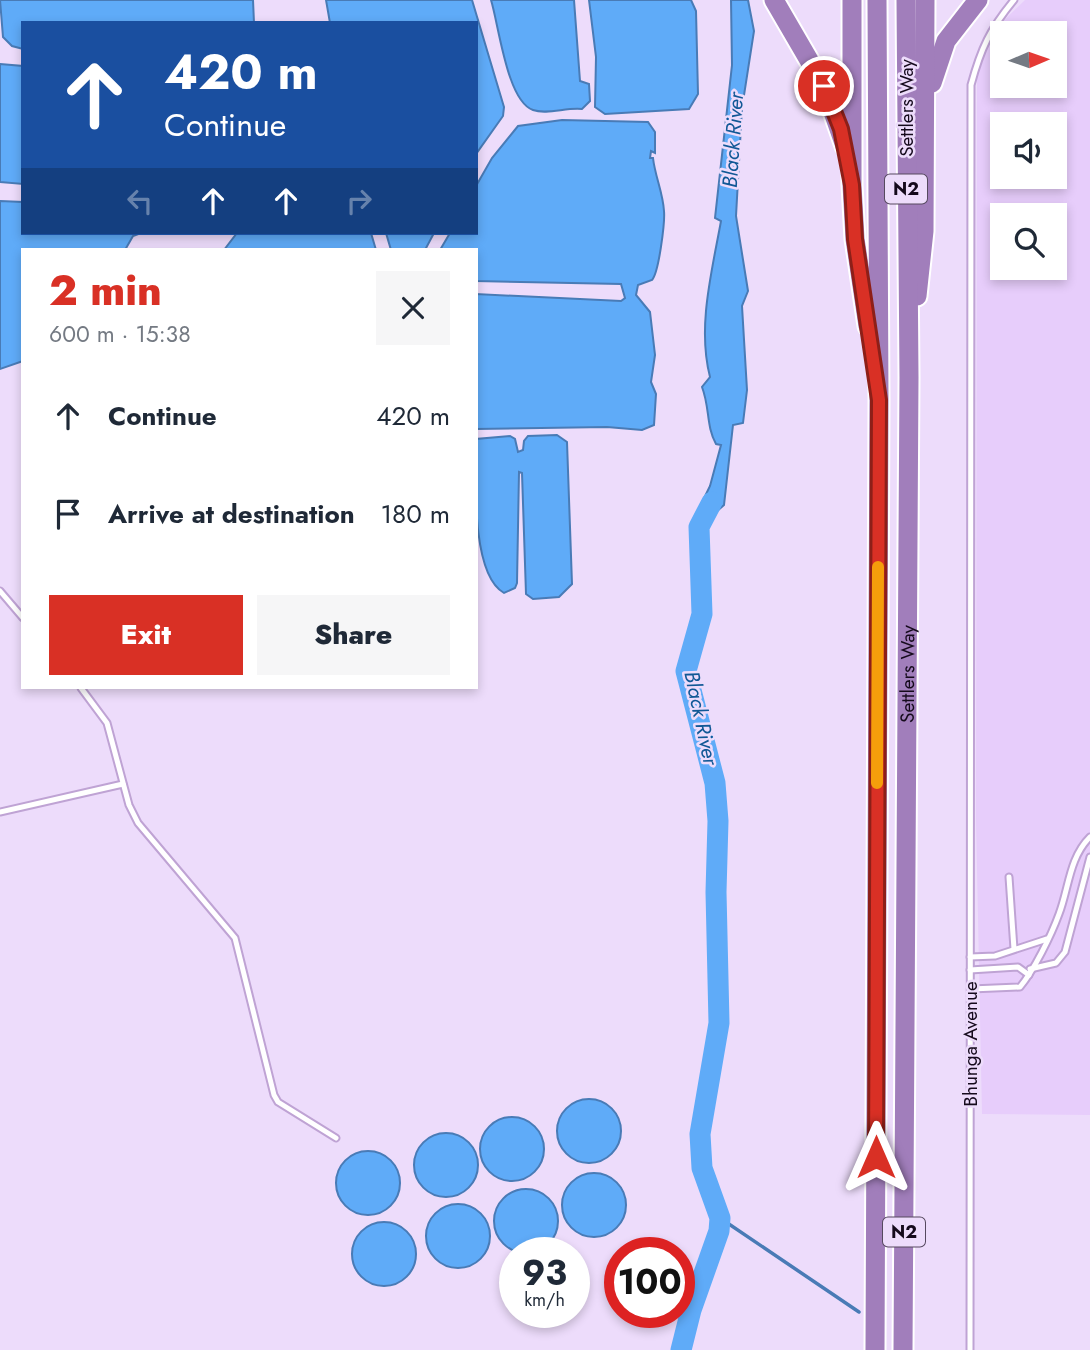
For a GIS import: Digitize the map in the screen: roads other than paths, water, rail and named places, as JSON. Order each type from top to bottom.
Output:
[{"type":"highway","points":[[774,0],[829,97],[841,129],[852,185]]},
{"type":"highway","points":[[852,0],[852,185],[855,239],[879,400]]},
{"type":"highway","name":"Settlers Way","points":[[875,1350],[879,400],[877,0]]},
{"type":"highway","name":"Settlers Way","points":[[904,1350],[909,377],[906,0]]},
{"type":"highway","points":[[909,377],[924,231],[925,0]]},
{"type":"highway","points":[[925,121],[940,53],[957,24],[978,0]]},
{"type":"lane","name":"Bhunga Avenue","points":[[970,1350],[971,85],[982,46],[996,22],[1014,0]]},
{"type":"lane","points":[[0,591],[21,616]]},
{"type":"lane","points":[[82,689],[107,723],[123,783],[138,823],[235,938],[274,1095],[278,1102],[336,1138]]},
{"type":"lane","points":[[0,811],[123,783]]},
{"type":"lane","points":[[971,989],[1020,987],[1059,916],[1073,862],[1090,837]]},
{"type":"lane","points":[[970,970],[1017,967],[1030,972],[1056,963],[1065,951],[1090,857]]},
{"type":"lane","points":[[1009,877],[1014,949]]},
{"type":"lane","points":[[970,957],[995,956],[1047,939]]},
{"type":"water","points":[[0,0],[253,0],[254,21],[21,21],[21,48],[12,46],[3,37]]},
{"type":"water","points":[[326,0],[472,0],[504,107],[503,116],[478,151],[478,21],[330,21]]},
{"type":"water","points":[[491,0],[574,0],[580,81],[589,84],[590,101],[582,109],[539,111],[524,104],[510,78]]},
{"type":"water","points":[[589,0],[691,0],[696,11],[698,94],[689,109],[605,114],[595,107],[596,57]]},
{"type":"water","name":"Black River","points":[[731,0],[748,0],[754,31],[742,108],[736,216],[748,291],[742,306],[747,390],[743,423],[733,425],[724,505],[699,527],[694,519],[710,486],[721,445],[716,444],[713,437],[702,387],[710,377],[706,358],[705,319],[721,221],[715,218],[732,65]]},
{"type":"water","points":[[0,64],[21,66],[21,184],[0,182]]},
{"type":"water","points":[[562,120],[648,122],[655,132],[655,153],[651,151],[650,158],[653,158],[663,204],[662,236],[655,275],[652,280],[638,285],[636,295],[650,312],[655,355],[651,382],[656,394],[654,425],[642,430],[607,427],[478,429],[478,294],[621,301],[625,298],[621,284],[478,281],[478,248],[441,248],[449,235],[478,235],[478,182],[492,158],[518,126]]},
{"type":"water","points":[[0,201],[21,202],[21,235],[136,235],[126,248],[21,248],[21,362],[0,369]]},
{"type":"water","points":[[235,235],[372,235],[375,248],[226,248]]},
{"type":"water","points":[[387,235],[433,235],[426,248],[390,248]]},
{"type":"water","points":[[557,435],[567,442],[572,584],[559,597],[533,599],[526,594],[522,473],[519,472],[515,588],[504,593],[493,582],[485,566],[480,545],[478,439],[510,436],[515,439],[518,452],[523,450],[528,436]]},
{"type":"water","points":[[589,1099],[607,1105],[615,1113],[621,1131],[615,1149],[607,1157],[589,1163],[571,1157],[563,1149],[557,1131],[563,1113],[571,1105]]},
{"type":"water","points":[[512,1117],[530,1123],[538,1131],[544,1149],[538,1167],[530,1175],[512,1181],[494,1175],[486,1167],[480,1149],[486,1131],[494,1123]]},
{"type":"water","points":[[446,1133],[464,1139],[472,1147],[478,1165],[472,1183],[464,1191],[446,1197],[428,1191],[420,1183],[414,1165],[420,1147],[428,1139]]},
{"type":"water","points":[[368,1151],[386,1157],[394,1165],[400,1183],[394,1201],[386,1209],[368,1215],[350,1209],[342,1201],[336,1183],[342,1165],[350,1157]]},
{"type":"water","points":[[594,1173],[612,1179],[620,1187],[626,1205],[620,1223],[612,1231],[594,1237],[576,1231],[568,1223],[562,1205],[568,1187],[576,1179]]},
{"type":"water","points":[[526,1189],[544,1195],[552,1203],[557,1215],[557,1227],[553,1237],[499,1237],[494,1221],[500,1203],[508,1195]]},
{"type":"water","points":[[458,1204],[476,1210],[484,1218],[490,1236],[484,1254],[476,1262],[458,1268],[440,1262],[432,1254],[426,1236],[432,1218],[440,1210]]},
{"type":"water","points":[[384,1222],[402,1228],[410,1236],[416,1254],[410,1272],[402,1280],[384,1286],[366,1280],[358,1272],[352,1254],[358,1236],[366,1228]]},
{"type":"waterway","name":"Black River","points":[[681,1350],[691,1310],[719,1231],[720,1218],[702,1168],[700,1134],[719,1023],[716,892],[718,821],[715,783],[686,671],[702,614],[699,527],[712,502]]},
{"type":"waterway","points":[[720,1218],[859,1312]]}]
